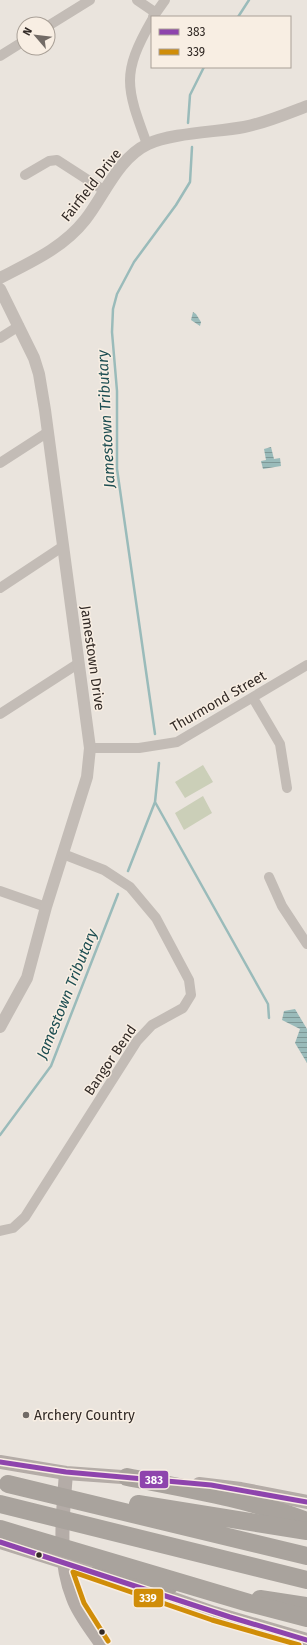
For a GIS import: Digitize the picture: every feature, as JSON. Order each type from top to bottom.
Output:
[{"type":"highway","points":[[127,1477],[230,1498],[276,1510],[307,1521]]},
{"type":"highway","points":[[4,1484],[55,1487],[150,1506],[307,1531]]},
{"type":"highway","points":[[4,1484],[307,1556]]},
{"type":"highway","points":[[0,1504],[307,1580]]},
{"type":"highway","points":[[0,1529],[307,1618]]},
{"type":"highway","points":[[99,1573],[170,1586],[307,1606]]},
{"type":"main road","points":[[0,1462],[66,1473],[177,1481],[241,1489],[307,1502]]},
{"type":"main road","points":[[66,1473],[62,1535],[68,1584],[73,1599],[102,1645]]},
{"type":"main road","points":[[0,1542],[64,1561],[214,1613],[307,1640]]},
{"type":"street","points":[[56,21],[90,0]]},
{"type":"street","points":[[137,0],[154,16],[165,0]]},
{"type":"street","points":[[147,144],[131,96],[130,75],[135,51],[151,22]]},
{"type":"street","points":[[0,56],[16,46]]},
{"type":"street","name":"Fairfield Drive","points":[[0,278],[42,257],[65,241],[85,220],[124,164],[147,144],[163,139],[245,127],[268,121],[307,106]]},
{"type":"street","points":[[25,175],[49,161],[57,160],[105,191]]},
{"type":"street","name":"Jamestown Drive","points":[[0,289],[19,326],[39,374],[90,748],[87,777],[46,907],[26,978],[0,1027]]},
{"type":"street","points":[[0,338],[19,326]]},
{"type":"street","points":[[0,463],[48,432]]},
{"type":"street","points":[[0,588],[62,547]]},
{"type":"street","points":[[0,714],[79,663]]},
{"type":"street","name":"Thurmond Street","points":[[90,748],[139,748],[177,742],[307,665]]},
{"type":"street","points":[[252,698],[280,744],[287,788]]},
{"type":"street","name":"Bangor Bend","points":[[0,1231],[13,1228],[25,1217],[137,1041],[152,1025],[183,1008],[191,995],[189,980],[156,918],[142,899],[130,887],[104,870],[63,854]]},
{"type":"street","points":[[269,877],[282,906],[307,944]]},
{"type":"street","points":[[0,891],[46,907]]},
{"type":"green space","points":[[203,765],[213,782],[185,798],[175,782]]},
{"type":"green space","points":[[203,796],[212,813],[184,830],[175,813]]},
{"type":"water","points":[[193,312],[201,322],[200,326],[191,320]]},
{"type":"water","points":[[271,447],[274,459],[280,458],[281,466],[263,469],[261,461],[266,460],[264,449]]},
{"type":"water","points":[[295,1009],[307,1029],[307,1063],[295,1043],[300,1029],[282,1020],[284,1011]]},
{"type":"waterway","name":"Jamestown Tributary","points":[[239,16],[249,0]]},
{"type":"waterway","name":"Jamestown Tributary","points":[[188,123],[190,95],[204,68]]},
{"type":"waterway","name":"Jamestown Tributary","points":[[155,734],[117,469],[117,391],[112,332],[113,309],[117,294],[134,262],[176,205],[190,182],[192,147]]},
{"type":"waterway","name":"Jamestown Tributary","points":[[128,871],[155,802],[159,763]]},
{"type":"waterway","points":[[155,802],[268,1004],[269,1018]]},
{"type":"waterway","name":"Jamestown Tributary","points":[[0,1135],[51,1066],[118,894]]},
{"type":"transit line","name":"383","points":[[0,1462],[66,1472],[211,1485],[307,1502]]},
{"type":"transit line","name":"383","points":[[0,1542],[230,1617],[307,1640]]},
{"type":"transit line","name":"339","points":[[108,1641],[84,1603],[73,1572],[212,1620],[299,1645]]},
{"type":"place","name":"Archery Country","points":[[26,1415]]}]
